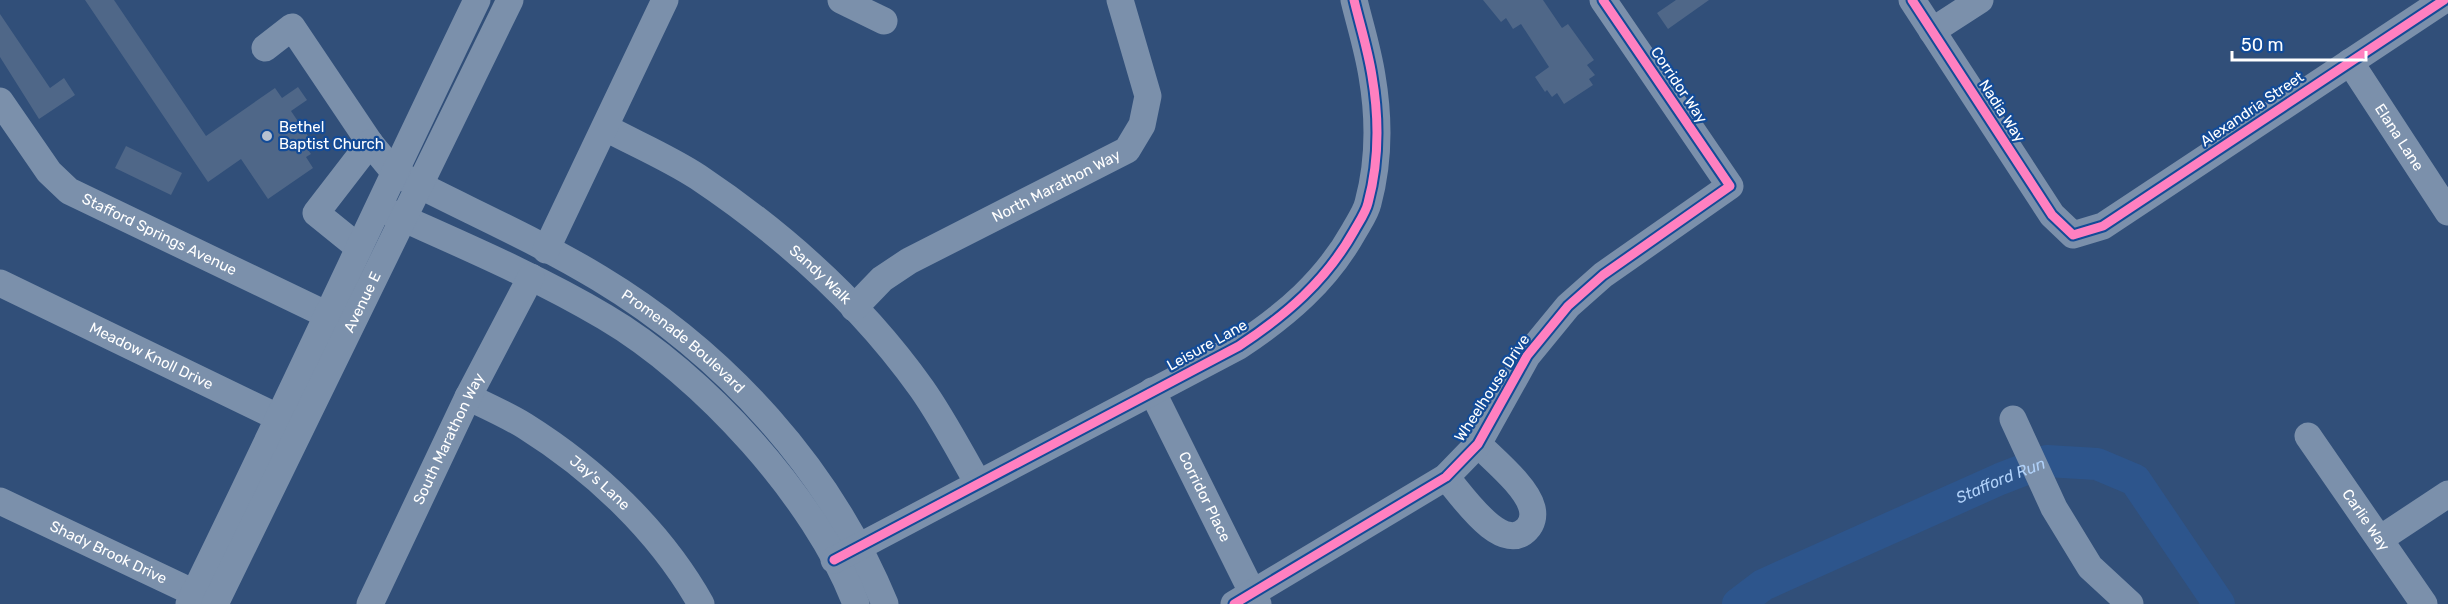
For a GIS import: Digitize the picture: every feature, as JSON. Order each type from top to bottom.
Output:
[{"type":"street","name":"Avenue E","points":[[291,424],[328,315],[358,247],[477,0]]},
{"type":"street","name":"Avenue E","points":[[204,601],[291,424],[351,327],[510,0]]},
{"type":"street","points":[[546,250],[665,0]]},
{"type":"street","points":[[841,0],[884,21]]},
{"type":"street","name":"North Marathon Way","points":[[854,308],[882,279],[909,261],[1128,150],[1142,125],[1148,96],[1120,0]]},
{"type":"street","name":"Leisure Lane","points":[[834,560],[1239,346],[1280,320],[1324,277],[1368,205],[1375,167],[1377,119],[1372,74],[1354,0]]},
{"type":"street","name":"Corridor Way","points":[[1603,0],[1730,186]]},
{"type":"street","name":"Nadia Way","points":[[1912,0],[2052,215],[2073,235]]},
{"type":"street","points":[[1932,32],[1980,0]]},
{"type":"street","name":"Alexandria Street","points":[[2073,235],[2103,225],[2444,0]]},
{"type":"street","points":[[265,48],[292,27],[370,143],[394,172]]},
{"type":"street","name":"Elana Lane","points":[[2350,62],[2448,212]]},
{"type":"street","name":"Stafford Springs Avenue","points":[[0,101],[49,172],[69,191],[351,327]]},
{"type":"street","name":"Sandy Walk","points":[[606,128],[697,177],[763,225],[854,308],[922,390],[978,483]]},
{"type":"street","points":[[358,247],[316,213],[370,143]]},
{"type":"street","name":"Promenade Boulevard","points":[[394,172],[598,277],[654,315],[687,341],[754,402],[836,507],[859,548],[885,604]]},
{"type":"street","name":"Wheelhouse Drive","points":[[1248,601],[1446,477],[1478,444],[1527,356],[1568,306],[1603,275],[1730,186]]},
{"type":"street","name":"Promenade Boulevard","points":[[377,207],[531,277],[638,338],[707,397],[750,441],[788,488],[834,560],[856,604]]},
{"type":"street","name":"South Marathon Way","points":[[378,601],[468,397],[531,277]]},
{"type":"street","name":"Meadow Knoll Drive","points":[[0,283],[291,424]]},
{"type":"street","points":[[638,338],[654,315]]},
{"type":"street","name":"Corridor Place","points":[[1152,391],[1248,601]]},
{"type":"street","name":"Jay's Lane","points":[[468,397],[524,425],[580,464],[635,516],[684,574],[701,604]]},
{"type":"street","points":[[2013,420],[2054,508],[2091,567],[2101,592],[2130,604]]},
{"type":"street","name":"Carlie Way","points":[[2308,436],[2424,604]]},
{"type":"street","points":[[1446,477],[1498,533],[1510,537],[1522,534],[1532,524],[1532,509],[1524,492],[1478,444]]},
{"type":"street","points":[[2380,538],[2448,494]]},
{"type":"street","name":"Shady Brook Drive","points":[[0,501],[204,601]]},
{"type":"building","points":[[85,0],[114,0],[206,136],[275,88],[282,98],[298,87],[307,100],[291,111],[314,145],[308,150],[311,154],[306,157],[313,168],[268,199],[241,159],[208,182]]},
{"type":"building","points":[[1483,0],[1543,0],[1562,28],[1568,24],[1594,60],[1587,65],[1595,75],[1589,79],[1593,85],[1564,104],[1557,93],[1552,97],[1547,90],[1545,92],[1535,77],[1549,67],[1521,24],[1513,29],[1506,18],[1501,22]]},
{"type":"building","points":[[1676,0],[1709,0],[1668,29],[1657,13]]},
{"type":"building","points":[[0,14],[50,88],[64,78],[75,95],[39,119],[0,57]]},
{"type":"building","points":[[126,146],[182,173],[171,195],[115,168]]},
{"type":"waterway","name":"Stafford Run","points":[[1738,604],[1763,585],[2000,479],[2047,461],[2097,464],[2135,480],[2219,604]]},
{"type":"cycle path","points":[[834,560],[1239,346],[1289,309],[1318,281],[1343,249],[1364,213],[1374,172],[1377,140],[1374,92],[1354,0]]},
{"type":"cycle path","points":[[1234,604],[1446,477],[1478,444],[1527,356],[1568,306],[1603,275],[1730,186],[1603,0]]},
{"type":"cycle path","points":[[1912,0],[2052,215],[2073,235],[2103,226],[2444,0]]},
{"type":"place","name":"Bethel Baptist Church","points":[[267,136]]}]
